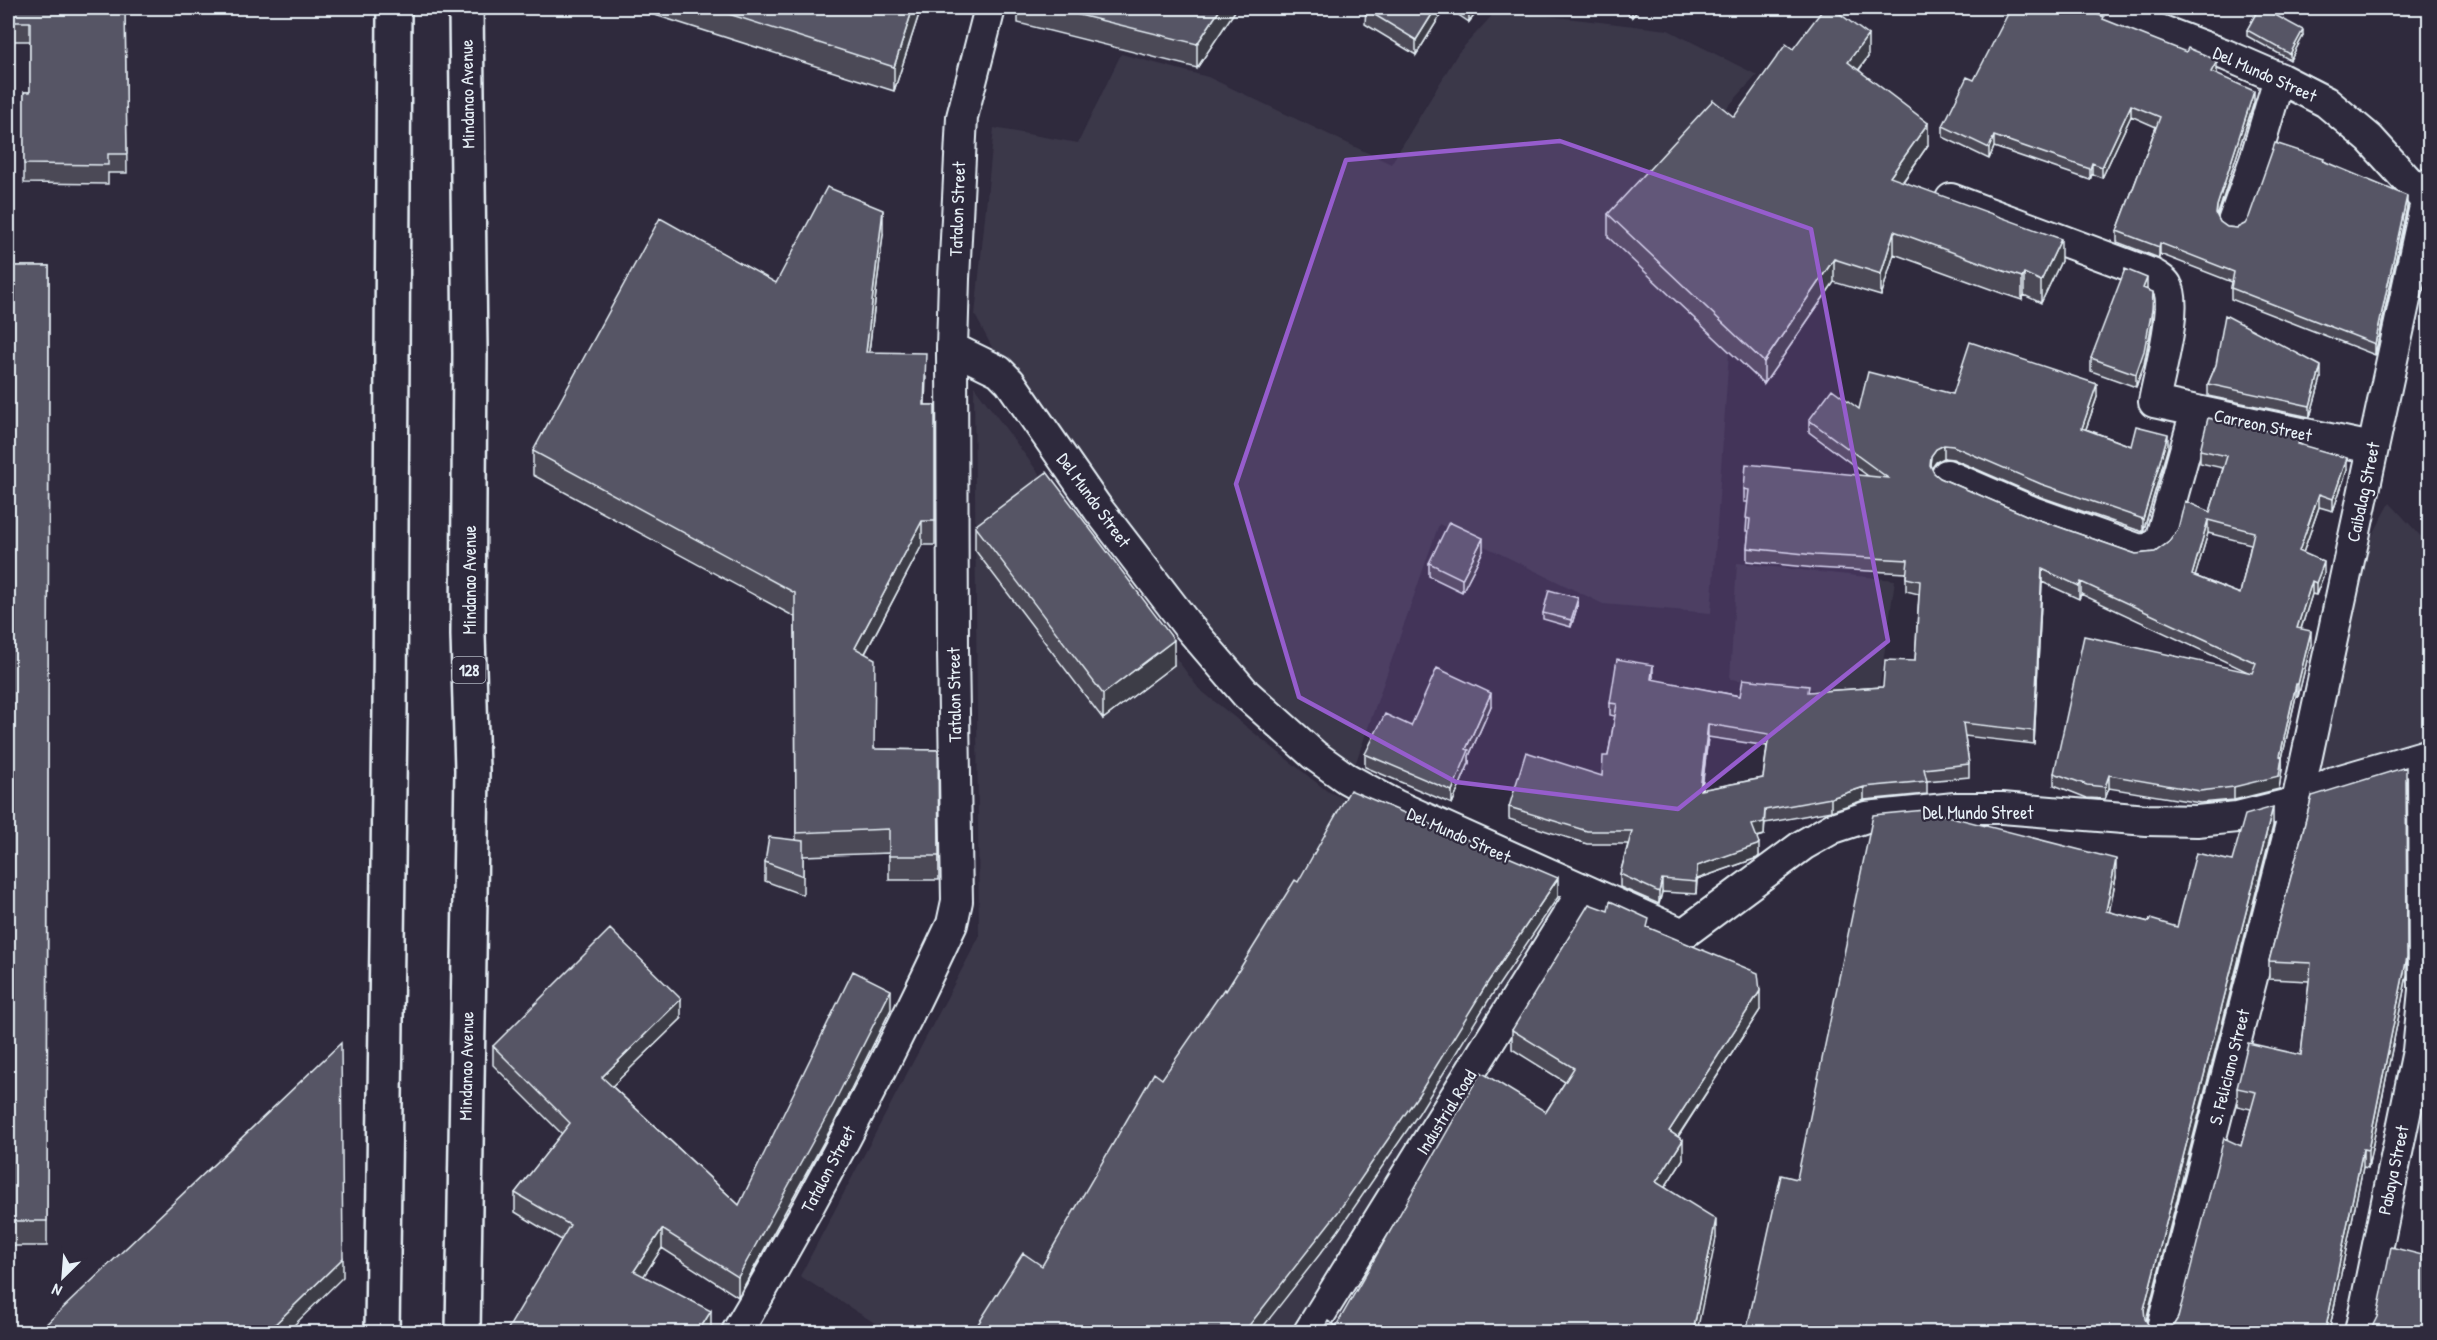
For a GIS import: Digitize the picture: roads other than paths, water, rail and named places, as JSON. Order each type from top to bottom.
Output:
[{"type":"main road","points":[[382,1332],[390,709],[394,8]]},
{"type":"main road","name":"Mindanao Avenue","points":[[464,1332],[472,770],[468,635],[470,353],[465,8]]},
{"type":"street","name":"Tatalon Street","points":[[737,1332],[775,1268],[885,1062],[952,924],[957,901],[952,348],[962,117],[990,8]]},
{"type":"street","name":"Del Mundo Street","points":[[2101,8],[2279,78],[2326,102],[2370,139],[2428,196]]},
{"type":"street","points":[[2233,222],[2255,160],[2279,78]]},
{"type":"street","name":"Caibalag Street","points":[[2297,802],[2428,196]]},
{"type":"street","name":"Carreon Street","points":[[1951,199],[2152,274],[2167,284],[2172,300],[2154,402],[2372,448]]},
{"type":"street","name":"Del Mundo Street","points":[[952,348],[999,371],[1010,382],[1098,509],[1187,626],[1246,694],[1276,723],[1322,760],[1375,796],[1683,934],[1803,845],[1833,828],[1866,817],[1955,808],[2002,808],[2147,820],[2198,820],[2248,815],[2297,802]]},
{"type":"street","points":[[1947,475],[2035,513],[2137,549],[2146,550],[2154,547],[2161,537],[2196,411]]},
{"type":"street","points":[[2297,802],[2334,782],[2426,755]]},
{"type":"street","name":"Pabaya Street","points":[[2360,1332],[2418,1051],[2424,990],[2426,755]]},
{"type":"street","name":"S. Feliciano Street","points":[[2161,1332],[2297,802]]},
{"type":"street","name":"Industrial Road","points":[[1310,1332],[1583,891]]}]
